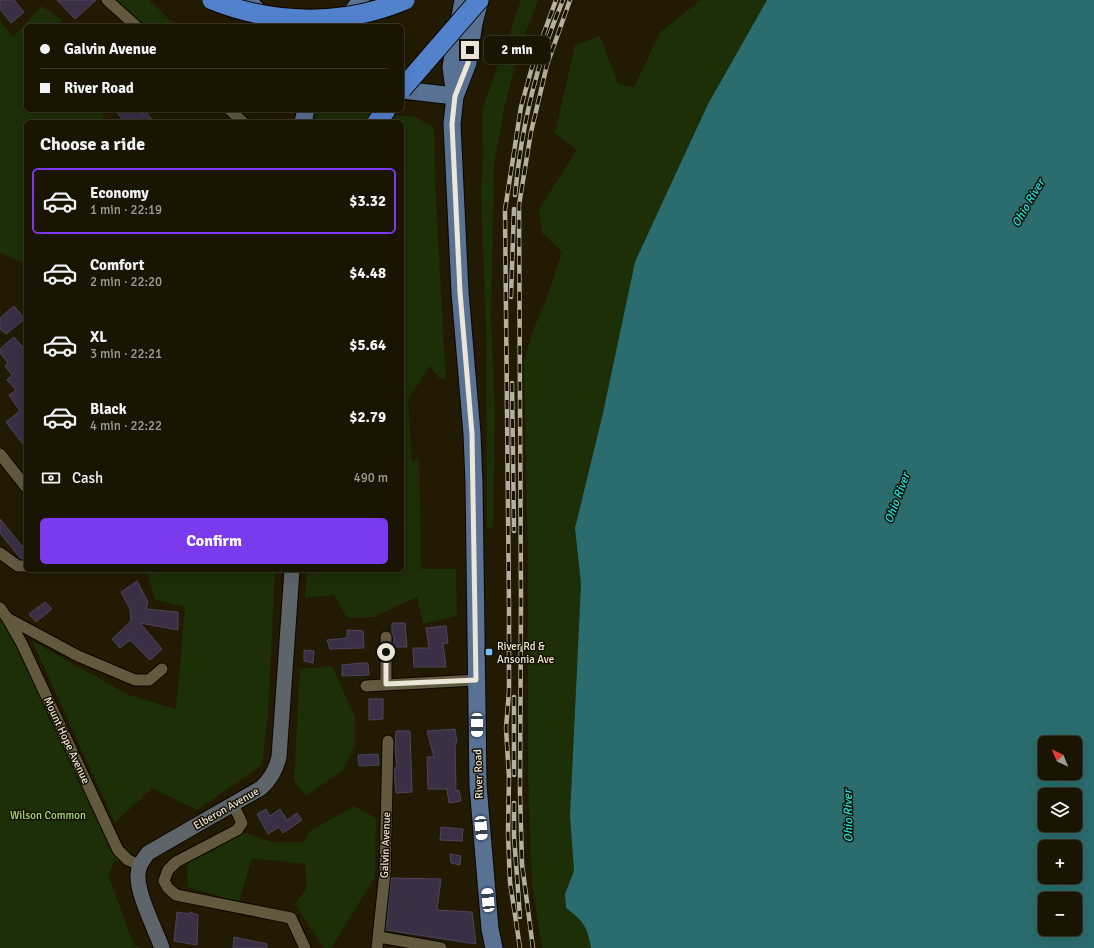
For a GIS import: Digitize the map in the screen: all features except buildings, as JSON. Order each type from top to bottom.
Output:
[{"type":"highway","points":[[212,0],[250,12],[280,18],[304,20],[354,15],[381,9],[405,0]]},
{"type":"highway","points":[[404,88],[479,0]]},
{"type":"main road","points":[[247,0],[271,24]]},
{"type":"main road","points":[[343,24],[361,0]]},
{"type":"main road","name":"River Road","points":[[463,0],[451,67],[455,96],[452,124],[453,179],[460,292],[472,434],[478,785],[490,928],[494,948]]},
{"type":"main road","name":"River Road","points":[[455,96],[468,63],[479,0]]},
{"type":"main road","points":[[404,90],[455,96]]},
{"type":"street","points":[[107,0],[134,24]]},
{"type":"street","points":[[232,112],[241,120]]},
{"type":"street","points":[[0,454],[24,484]]},
{"type":"street","points":[[0,553],[18,566],[24,566]]},
{"type":"street","name":"Elberon Avenue","points":[[140,865],[148,853],[261,788],[269,781],[275,772],[279,757],[292,572]]},
{"type":"street","name":"Mount Hope Avenue","points":[[0,608],[22,644],[118,850],[128,860],[140,865]]},
{"type":"street","points":[[8,619],[66,650],[135,680],[149,680],[162,669]]},
{"type":"street","points":[[386,637],[386,684]]},
{"type":"street","points":[[366,686],[476,680]]},
{"type":"street","name":"Galvin Avenue","points":[[378,943],[385,872],[388,741]]},
{"type":"street","points":[[233,804],[242,822],[237,830],[176,862],[168,870],[164,881],[168,888],[176,895],[291,918],[305,948]]},
{"type":"street","points":[[140,865],[138,876],[142,897],[162,948]]},
{"type":"street","points":[[378,943],[441,948]]},
{"type":"green space","points":[[117,0],[149,0],[175,24],[144,24]]},
{"type":"green space","points":[[521,0],[538,0],[520,47],[504,109],[494,166],[491,318],[495,415],[493,529],[487,528],[486,330],[481,194],[483,153],[482,110]]},
{"type":"green space","points":[[701,0],[767,0],[708,104],[603,413],[575,528],[581,584],[570,816],[574,871],[565,894],[566,908],[584,925],[588,934],[591,948],[542,948],[532,883],[528,780],[528,569],[524,361],[534,328],[546,300],[562,252],[542,233],[539,209],[577,150],[555,133],[575,45],[600,36],[618,84],[634,87],[660,32]]},
{"type":"green space","points":[[42,6],[62,20],[60,24],[25,24]]},
{"type":"green space","points":[[0,21],[13,37],[24,25],[24,112],[101,112],[106,120],[24,120],[24,265],[0,253]]},
{"type":"green space","points":[[314,112],[376,112],[370,120],[316,120]]},
{"type":"green space","points":[[394,115],[416,117],[434,128],[436,204],[446,380],[439,378],[430,366],[408,399],[412,462],[419,458],[421,569],[456,569],[457,616],[423,624],[417,597],[374,617],[347,618],[334,595],[305,598],[307,572],[404,572],[404,120],[390,120]]},
{"type":"green space","points":[[144,572],[275,572],[268,715],[262,765],[197,810],[152,788],[115,823],[32,641],[129,695],[176,709],[185,607],[155,600],[148,576]]},
{"type":"green space","name":"Wilson Common","points":[[0,608],[128,860],[114,861],[108,875],[134,945],[141,948],[0,948]]},
{"type":"green space","points":[[332,666],[355,717],[355,745],[344,769],[306,796],[294,780],[300,669]]},
{"type":"green space","points":[[354,806],[376,818],[375,877],[331,948],[324,948],[295,904],[307,888],[305,864],[252,858],[239,902],[188,887],[187,863],[244,832],[270,842],[303,842],[310,831]]},
{"type":"water","name":"Ohio River","points":[[767,0],[1094,0],[1094,948],[591,948],[588,934],[584,925],[566,908],[565,894],[574,871],[570,816],[581,584],[575,528],[603,413],[635,262],[708,104]]},
{"type":"railway","points":[[520,948],[510,882],[508,834],[509,777],[506,728],[509,692],[509,608],[505,210],[521,107],[534,60],[556,0]]},
{"type":"railway","points":[[515,195],[521,145],[538,71],[545,47],[563,0]]},
{"type":"railway","points":[[533,948],[522,864],[520,793],[521,601],[519,205],[531,132],[547,65],[570,0]]},
{"type":"railway","points":[[511,297],[514,209]]},
{"type":"railway","points":[[512,383],[514,531]]},
{"type":"railway","points":[[514,697],[514,775]]},
{"type":"railway","points":[[514,803],[514,836],[520,917]]},
{"type":"place","name":"River Rd & Ansonia Ave","points":[[489,652]]},
{"type":"route","points":[[386,652],[386,684],[476,680],[474,483],[472,434],[460,292],[453,179],[452,124],[455,96],[468,63],[470,50]]}]
